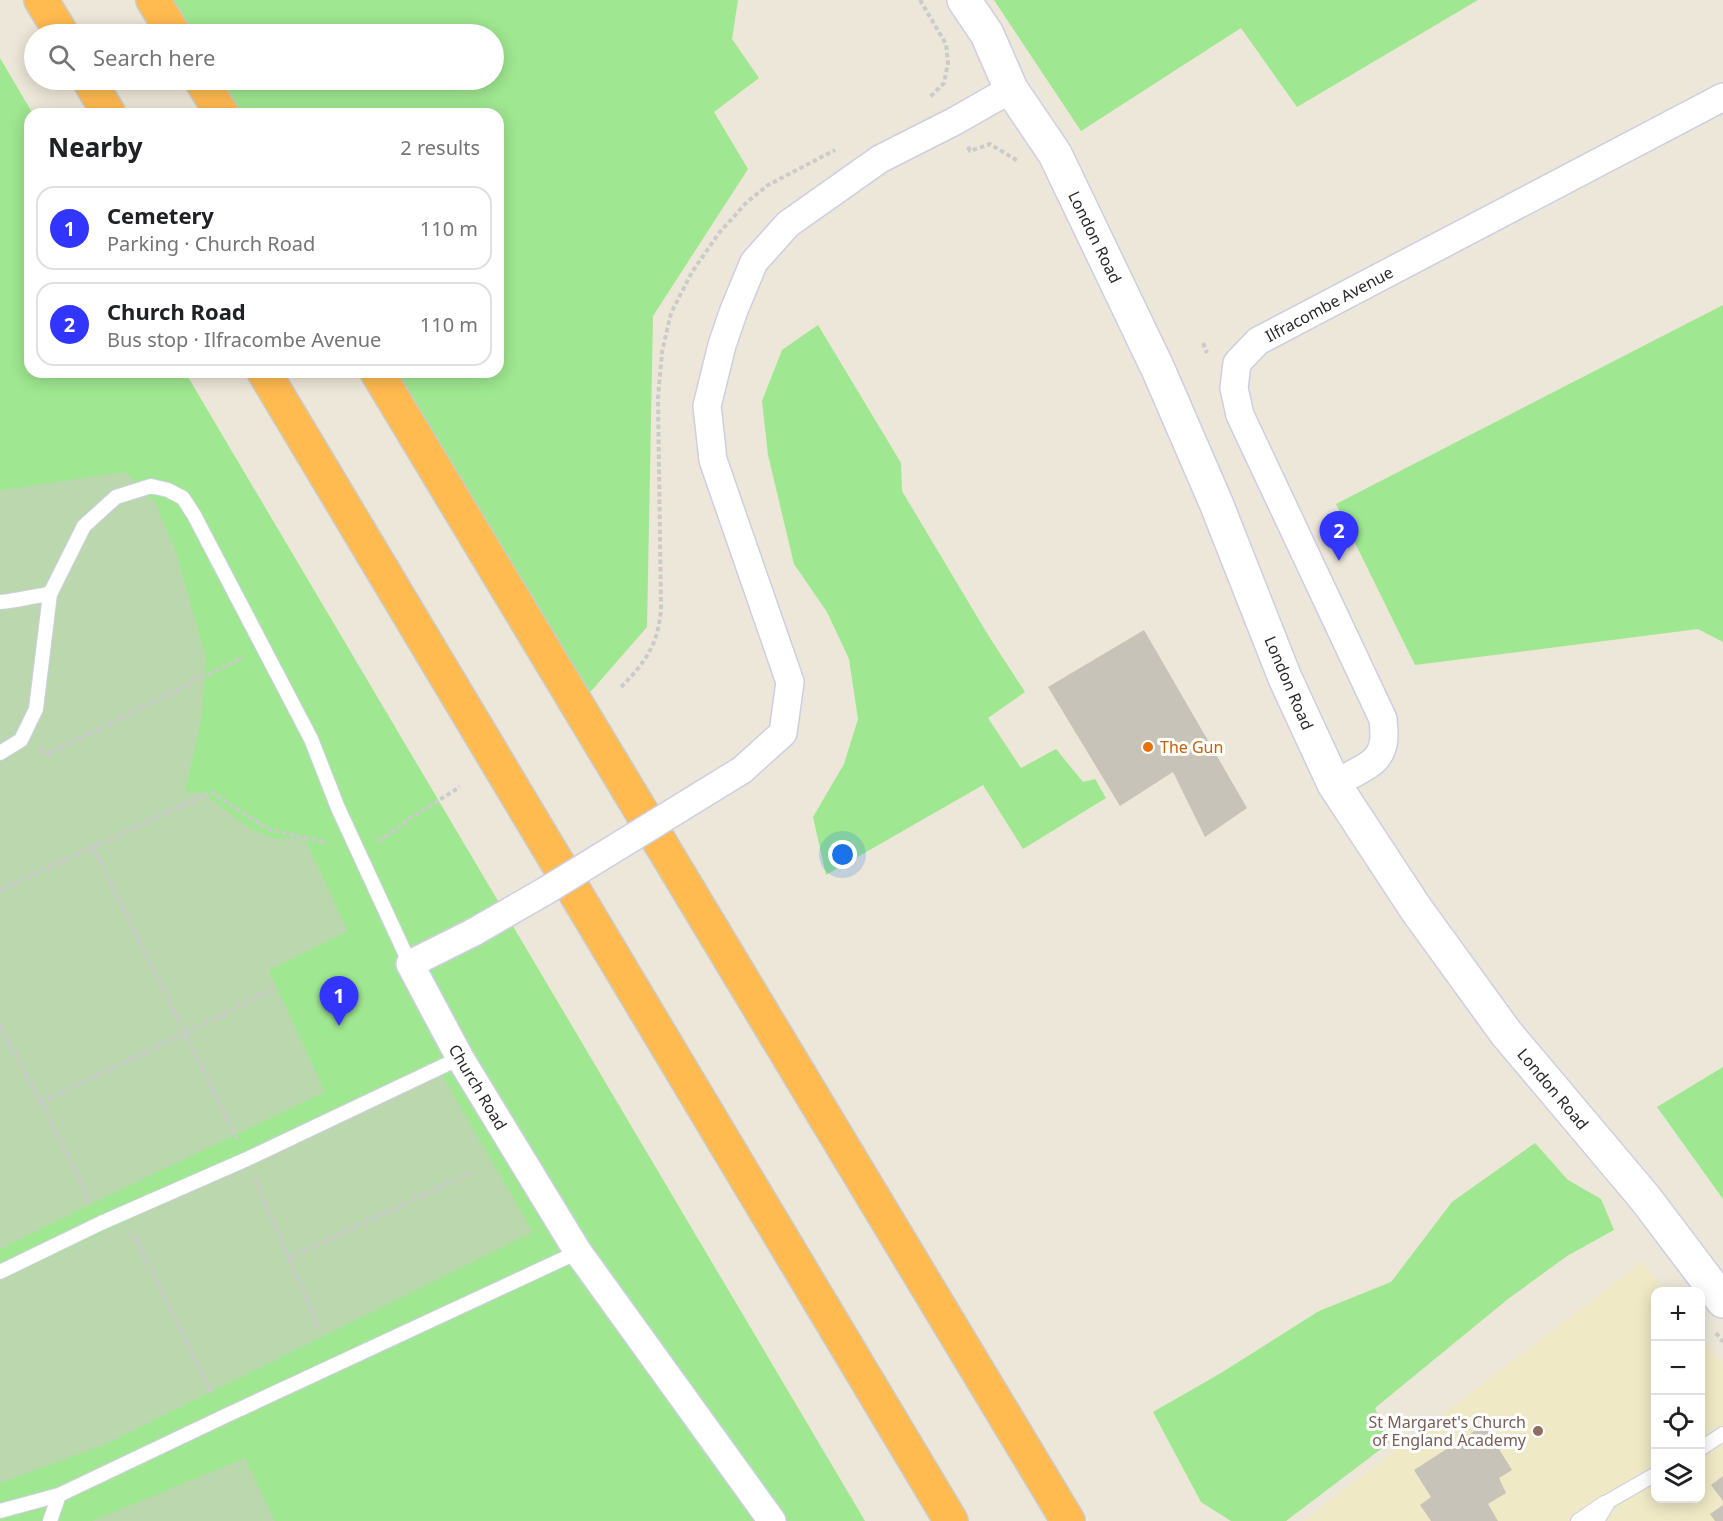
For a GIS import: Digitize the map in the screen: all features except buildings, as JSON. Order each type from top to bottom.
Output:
[{"type":"highway","points":[[41,0],[56,24]]},
{"type":"highway","points":[[153,0],[168,24]]},
{"type":"highway","points":[[94,90],[105,108]]},
{"type":"highway","points":[[207,90],[218,108]]},
{"type":"highway","points":[[268,378],[951,1521]]},
{"type":"highway","points":[[380,378],[1068,1521]]},
{"type":"main road","name":"London Road","points":[[964,0],[987,34],[1011,89],[1055,154],[1158,369],[1216,503],[1285,678],[1334,784],[1416,909],[1506,1033],[1645,1198],[1723,1301]]},
{"type":"street","points":[[410,964],[474,932],[547,890],[742,770],[783,733],[790,682],[713,460],[707,406],[722,345],[734,310],[754,262],[788,224],[880,159],[955,121],[1011,89]]},
{"type":"street","name":"Ilfracombe Avenue","points":[[1334,784],[1378,757],[1384,740],[1383,719],[1240,415],[1234,388],[1237,363],[1258,341],[1723,97]]},
{"type":"street","name":"Church Road","points":[[410,964],[460,1058],[578,1252],[772,1521]]},
{"type":"lane","points":[[0,753],[21,740],[36,709],[50,594],[84,526],[116,497],[151,486],[168,490],[183,498],[194,515],[311,739],[338,808],[410,964]]},
{"type":"lane","points":[[0,602],[50,594]]},
{"type":"lane","points":[[0,1272],[460,1058]]},
{"type":"lane","points":[[0,1511],[59,1495],[578,1252]]},
{"type":"lane","points":[[1705,1446],[1723,1434]]},
{"type":"lane","points":[[1578,1521],[1609,1500],[1651,1477]]},
{"type":"lane","points":[[50,1521],[59,1495]]},
{"type":"lane","points":[[1597,1521],[1609,1500]]},
{"type":"path","points":[[920,0],[946,45],[948,63],[944,83]]},
{"type":"path","points":[[21,740],[48,754],[263,647]]},
{"type":"path","points":[[0,890],[211,792],[268,828],[359,853],[460,787]]},
{"type":"path","points":[[93,847],[247,1159],[319,1329]]},
{"type":"path","points":[[41,1102],[272,989]]},
{"type":"path","points":[[0,1026],[102,1223]]},
{"type":"path","points":[[289,1258],[471,1172]]},
{"type":"path","points":[[124,1213],[223,1417]]},
{"type":"shaded area","name":"St Margaret's Church of England Academy","points":[[1642,1262],[1662,1287],[1651,1287],[1651,1503],[1705,1503],[1705,1341],[1723,1364],[1723,1521],[1303,1521]]},
{"type":"green space","points":[[173,0],[738,0],[732,39],[759,78],[714,112],[748,169],[653,316],[647,627],[586,697],[398,378],[504,378],[504,108],[236,108],[226,90],[504,90],[504,24],[187,24]]},
{"type":"green space","points":[[994,0],[1478,0],[1297,107],[1241,28],[1081,131]]},
{"type":"green space","points":[[0,58],[29,108],[24,108],[24,378],[189,378],[865,1521],[0,1521]]},
{"type":"green space","points":[[1723,305],[1723,642],[1698,629],[1415,665],[1336,504]]},
{"type":"green space","points":[[818,325],[901,463],[902,491],[988,635],[1025,692],[988,718],[1021,768],[1056,749],[1083,782],[1095,779],[1106,798],[1023,849],[983,785],[826,875],[813,817],[844,764],[858,719],[849,659],[827,612],[794,564],[768,455],[762,401],[782,350]]},
{"type":"green space","points":[[126,472],[155,502],[176,551],[206,658],[201,722],[185,791],[203,793],[251,829],[277,839],[304,837],[348,931],[269,970],[325,1092],[0,1249],[0,490]]},
{"type":"green space","points":[[1723,1067],[1723,1199],[1657,1107]]},
{"type":"green space","points":[[441,1073],[533,1232],[104,1445],[0,1483],[0,1281]]},
{"type":"green space","points":[[1535,1143],[1568,1180],[1601,1199],[1614,1230],[1567,1256],[1508,1299],[1375,1408],[1389,1443],[1286,1521],[1231,1521],[1201,1502],[1153,1412],[1221,1373],[1319,1311],[1391,1282],[1452,1202]]},
{"type":"green space","points":[[245,1458],[275,1521],[92,1521]]},
{"type":"place","name":"Church Road","points":[[1339,561]]},
{"type":"place","name":"The Gun","points":[[1148,747]]},
{"type":"place","name":"Cemetery","points":[[339,1026]]},
{"type":"place","name":"St Margaret's Church of England Academy","points":[[1538,1431]]}]
